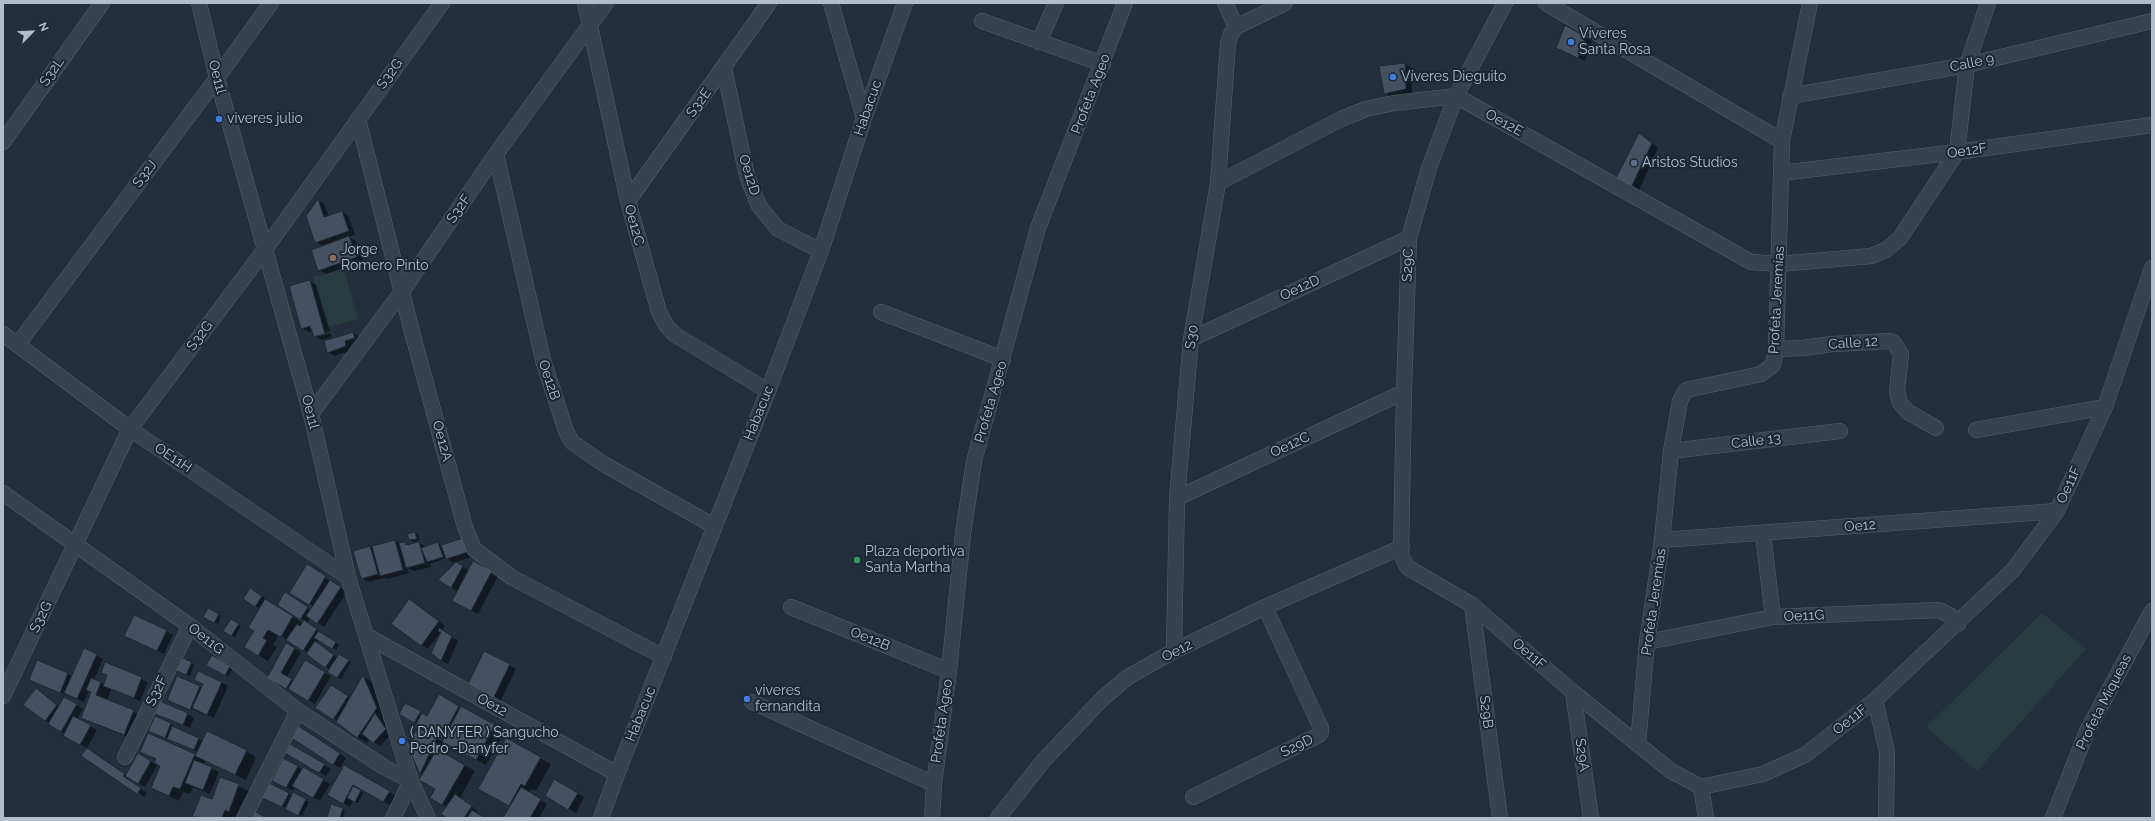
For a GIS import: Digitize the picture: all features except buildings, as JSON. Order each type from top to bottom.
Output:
[{"type":"street","name":"S32L","points":[[3,142],[102,3]]},
{"type":"street","name":"Oe11l","points":[[199,3],[217,78],[266,248],[311,414],[348,578],[411,781],[428,818]]},
{"type":"street","name":"S32J","points":[[18,344],[217,78],[271,3]]},
{"type":"street","name":"S32G","points":[[3,696],[130,429],[266,248],[442,3]]},
{"type":"street","name":"Oe12C","points":[[585,3],[628,201],[653,296],[666,325],[674,334],[768,391]]},
{"type":"street","name":"S32F","points":[[311,414],[403,290],[496,154],[606,3]]},
{"type":"street","name":"S32E","points":[[628,201],[769,3]]},
{"type":"street","points":[[830,3],[864,118]]},
{"type":"street","name":"Habacuc","points":[[601,818],[821,252],[864,118],[905,3]]},
{"type":"street","points":[[1039,42],[1056,3]]},
{"type":"street","name":"Profeta Ageo","points":[[932,818],[934,784],[949,672],[963,534],[974,461],[1038,228],[1103,64],[1125,3]]},
{"type":"street","points":[[1225,3],[1236,27],[1285,3]]},
{"type":"street","name":"S29C","points":[[1402,547],[1404,392],[1409,238],[1429,168],[1456,96],[1506,3]]},
{"type":"street","points":[[1546,3],[1782,141]]},
{"type":"street","name":"Profeta Jeremías","points":[[1638,744],[1647,642],[1662,540],[1671,451],[1680,401],[1686,390],[1761,374],[1773,365],[1776,349],[1782,141],[1810,3]]},
{"type":"street","points":[[1957,152],[1967,65],[1988,3]]},
{"type":"street","points":[[982,21],[1103,64]]},
{"type":"street","name":"Calle 9","points":[[1790,96],[1967,65],[2152,21]]},
{"type":"street","name":"S30","points":[[1174,652],[1177,498],[1191,339],[1218,183],[1228,43],[1231,34],[1236,27]]},
{"type":"street","name":"Oe12D","points":[[724,68],[747,176],[759,206],[778,229],[821,252]]},
{"type":"street","points":[[1218,183],[1341,119],[1366,109],[1394,103],[1456,96]]},
{"type":"street","name":"Oe12E","points":[[1456,96],[1751,262],[1779,264],[1871,256],[1886,250],[1900,238],[1957,152]]},
{"type":"street","name":"Oe12A","points":[[358,119],[403,290],[412,332],[463,520],[474,549],[511,578],[664,658]]},
{"type":"street","name":"Oe12F","points":[[1781,173],[1957,152],[2152,125]]},
{"type":"street","name":"Oe12B","points":[[496,154],[542,360],[566,430],[572,442],[602,463],[714,526]]},
{"type":"street","name":"Oe12D","points":[[1191,339],[1409,238]]},
{"type":"street","name":"Oe11F","points":[[1402,547],[1401,554],[1407,567],[1472,605],[1573,692],[1671,771],[1701,787],[1763,774],[1805,755],[1875,700],[1958,624],[2013,570],[2057,511],[2105,407],[2152,268]]},
{"type":"street","points":[[881,312],[1003,359]]},
{"type":"street","name":"OE11H","points":[[3,334],[130,429],[348,578]]},
{"type":"street","name":"Calle 12","points":[[1776,349],[1890,341],[1894,343],[1901,354],[1897,391],[1900,403],[1908,412],[1936,428]]},
{"type":"street","name":"Oe12C","points":[[1177,498],[1404,392]]},
{"type":"street","points":[[1976,430],[2105,407]]},
{"type":"street","name":"Calle 13","points":[[1671,451],[1840,431]]},
{"type":"street","name":"Oe11G","points":[[3,493],[190,626],[298,711],[384,768],[411,781]]},
{"type":"street","name":"Oe12","points":[[1662,540],[1763,534],[2057,511]]},
{"type":"street","points":[[1763,534],[1773,617]]},
{"type":"street","name":"Oe12","points":[[998,818],[1028,777],[1103,698],[1128,677],[1174,652],[1265,608],[1402,547]]},
{"type":"street","name":"S29B","points":[[1472,605],[1500,818]]},
{"type":"street","name":"Oe12B","points":[[791,607],[949,672]]},
{"type":"street","name":"S29D","points":[[1193,798],[1319,735],[1321,732],[1321,728],[1265,608]]},
{"type":"street","name":"Oe11G","points":[[1647,642],[1773,617],[1939,610],[1951,616],[1958,624]]},
{"type":"street","name":"Profeta Miqueas","points":[[2053,818],[2087,731],[2152,611]]},
{"type":"street","name":"S32F","points":[[125,757],[190,626]]},
{"type":"street","name":"Oe12","points":[[367,636],[617,774]]},
{"type":"street","name":"S29A","points":[[1573,692],[1591,818]]},
{"type":"street","points":[[1875,700],[1887,752],[1884,817]]},
{"type":"street","points":[[752,702],[934,784]]},
{"type":"street","points":[[244,818],[298,711]]},
{"type":"street","points":[[393,818],[411,781]]},
{"type":"street","points":[[1701,787],[1706,818]]},
{"type":"green space","points":[[344,269],[358,319],[327,327],[313,277]]},
{"type":"green space","points":[[2042,613],[2086,649],[1977,771],[1926,727]]},
{"type":"place","name":"Víveres Santa Rosa","points":[[1571,42]]},
{"type":"place","name":"Víveres Dieguito","points":[[1393,77]]},
{"type":"place","name":"viveres julio","points":[[219,119]]},
{"type":"place","name":"Aristos Studios","points":[[1634,163]]},
{"type":"place","name":"Jorge Romero Pinto","points":[[333,258]]},
{"type":"place","name":"Plaza deportiva Santa Martha","points":[[857,560]]},
{"type":"place","name":"viveres fernandita","points":[[747,699]]},
{"type":"place","name":"( DANYFER ) Sangucho Pedro -Danyfer","points":[[402,741]]}]
